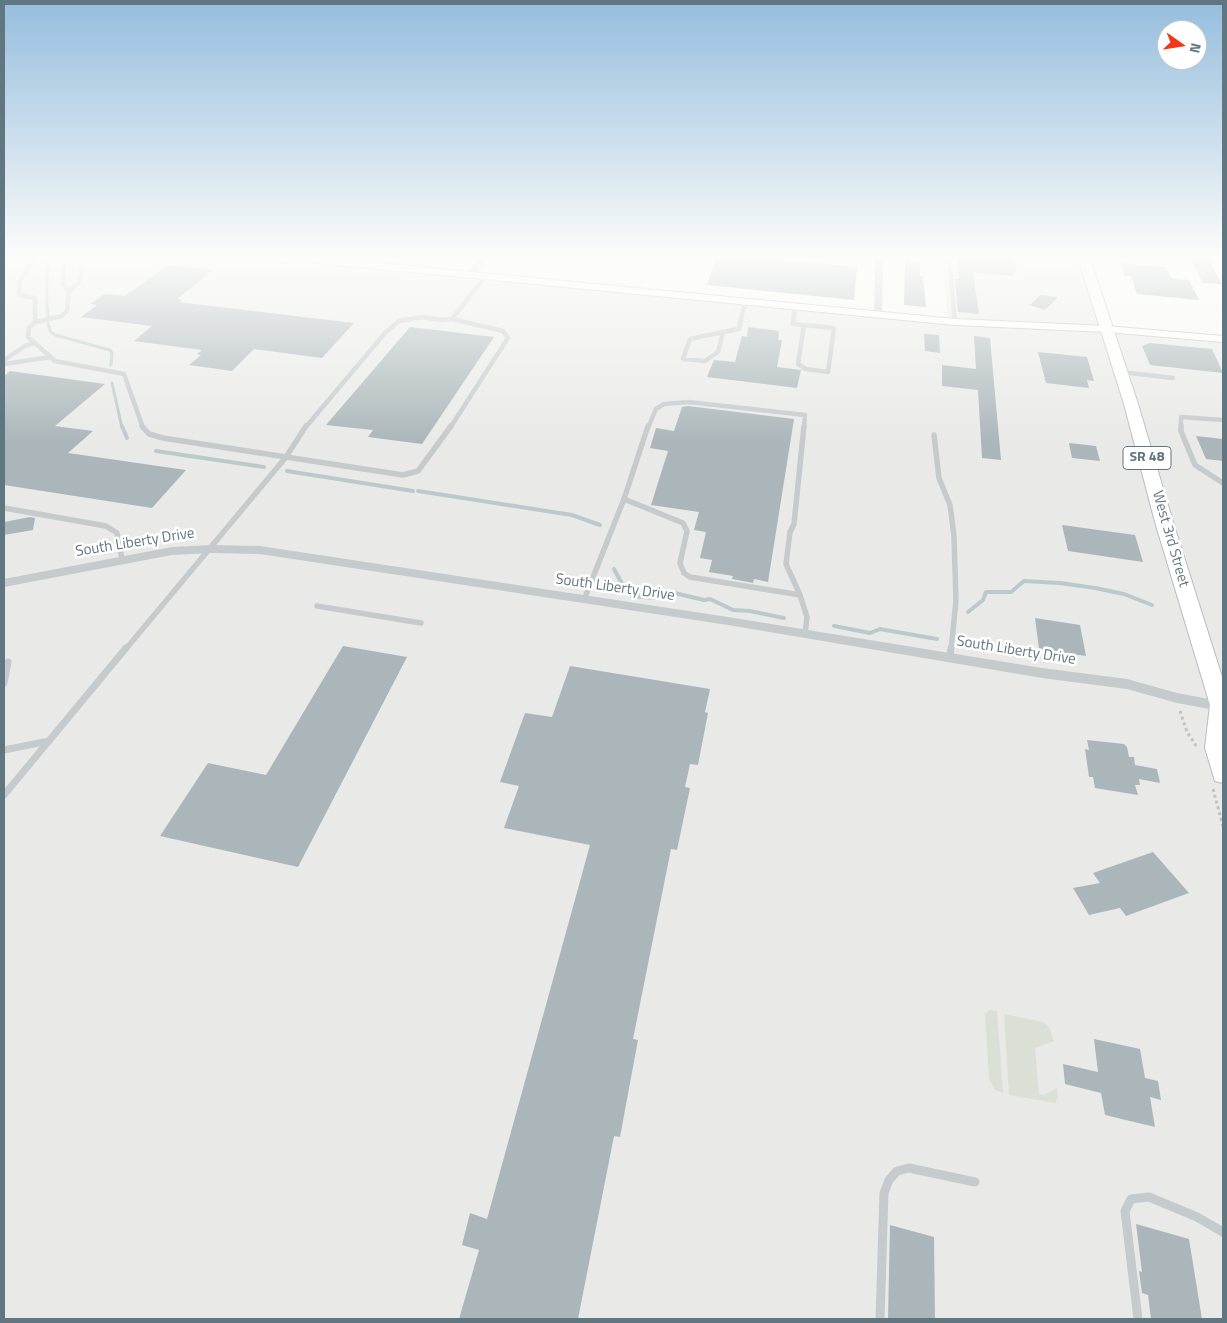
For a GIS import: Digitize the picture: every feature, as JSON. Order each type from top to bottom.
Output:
[{"type":"main road","points":[[933,320],[1106,329],[1223,339]]},
{"type":"main road","name":"West 3rd Street","points":[[1103,320],[1121,372],[1222,709],[1216,748],[1223,774]]},
{"type":"street","name":"South Liberty Drive","points":[[4,583],[172,551],[211,548],[260,550],[950,656],[1042,673],[1127,684],[1222,709]]},
{"type":"lane","points":[[47,320],[35,322],[29,328],[28,337],[61,364],[124,374],[141,425],[149,434],[163,438],[403,475],[418,471],[439,445],[508,338],[503,331],[455,320]]},
{"type":"lane","points":[[4,795],[286,457],[303,430],[352,372],[386,333],[399,321],[407,320]]},
{"type":"lane","points":[[724,332],[718,352],[705,361],[684,359],[690,339],[724,332],[739,329],[741,320]]},
{"type":"lane","points":[[793,320],[793,324],[804,325],[834,328],[828,372],[806,369],[798,364],[804,325]]},
{"type":"lane","points":[[4,362],[25,346],[34,343]]},
{"type":"lane","points":[[4,362],[51,357]]},
{"type":"lane","points":[[1121,372],[1173,378]]},
{"type":"lane","points":[[584,600],[624,499],[656,408],[664,404],[690,402],[805,415],[794,524],[790,532],[786,564],[800,595],[807,617],[805,634]]},
{"type":"lane","points":[[1223,420],[1181,417],[1181,431],[1195,465],[1223,483]]},
{"type":"lane","points":[[934,435],[939,478],[950,505],[954,536],[956,601],[950,656]]},
{"type":"lane","points":[[624,499],[683,523],[687,531],[680,564],[684,573],[690,577],[800,595]]},
{"type":"lane","points":[[4,508],[106,526],[117,533],[122,559]]},
{"type":"lane","points":[[317,606],[421,623]]},
{"type":"lane","points":[[4,684],[8,662]]},
{"type":"lane","points":[[4,750],[49,741]]},
{"type":"lane","points":[[880,1319],[884,1192],[889,1180],[897,1171],[910,1168],[975,1182]]},
{"type":"lane","points":[[1138,1319],[1125,1211],[1131,1199],[1149,1197],[1198,1217],[1223,1232]]},
{"type":"shaded area","points":[[4,320],[1104,320],[1107,329],[1223,341],[1223,1319],[4,1319]]},
{"type":"shaded area","points":[[989,1010],[997,1011],[1003,1093],[995,1090],[989,1079],[985,1014]]},
{"type":"shaded area","points":[[1004,1014],[1043,1022],[1049,1027],[1054,1041],[1035,1048],[1039,1094],[1044,1095],[1057,1088],[1058,1097],[1055,1103],[1009,1095]]},
{"type":"building","points":[[103,320],[327,320],[354,323],[322,358],[254,349],[232,371],[189,365],[201,355],[197,354],[202,350],[134,341],[152,326]]},
{"type":"building","points":[[410,327],[494,337],[422,444],[368,437],[373,430],[326,425]]},
{"type":"building","points":[[748,327],[779,331],[778,340],[782,340],[777,367],[801,370],[797,388],[707,377],[714,360],[735,362],[742,336],[747,337]]},
{"type":"building","points":[[924,334],[939,335],[940,353],[925,351]]},
{"type":"building","points":[[974,336],[990,338],[1001,460],[982,458],[978,390],[942,386],[942,365],[976,369]]},
{"type":"building","points":[[1150,343],[1212,349],[1223,373],[1150,365],[1142,346]]},
{"type":"building","points":[[1038,352],[1087,357],[1094,381],[1087,380],[1089,388],[1046,383]]},
{"type":"building","points":[[10,371],[105,384],[55,426],[93,431],[68,453],[186,470],[152,508],[4,485],[4,376]]},
{"type":"building","points":[[688,406],[794,419],[768,582],[754,579],[753,583],[732,579],[733,576],[709,572],[712,560],[700,558],[706,532],[694,530],[699,512],[651,505],[668,451],[650,448],[656,428],[674,431],[682,407]]},
{"type":"building","points":[[1196,436],[1223,439],[1223,461],[1206,459]]},
{"type":"building","points":[[1069,443],[1096,446],[1100,461],[1072,458]]},
{"type":"building","points":[[30,517],[35,518],[33,530],[4,535],[4,522]]},
{"type":"building","points":[[1062,525],[1135,535],[1143,562],[1068,551]]},
{"type":"building","points":[[1035,618],[1080,625],[1086,656],[1039,649]]},
{"type":"building","points":[[343,646],[407,657],[298,867],[160,836],[208,763],[266,775]]},
{"type":"building","points":[[570,666],[710,689],[705,712],[708,713],[698,765],[690,764],[685,787],[690,788],[677,850],[671,849],[633,1039],[638,1040],[620,1137],[614,1136],[578,1319],[459,1319],[479,1250],[462,1245],[470,1213],[487,1219],[590,845],[504,828],[519,786],[500,782],[525,713],[552,717]]},
{"type":"building","points":[[1087,740],[1124,744],[1127,747],[1129,757],[1134,757],[1135,765],[1157,769],[1160,783],[1139,779],[1140,785],[1135,785],[1138,795],[1095,788],[1093,777],[1089,777],[1085,749],[1089,750]]},
{"type":"building","points":[[1153,852],[1189,893],[1126,916],[1120,908],[1089,915],[1073,888],[1100,883],[1093,873]]},
{"type":"building","points":[[1094,1039],[1140,1049],[1145,1078],[1158,1081],[1161,1100],[1150,1097],[1155,1127],[1105,1115],[1101,1093],[1065,1084],[1063,1064],[1098,1072]]},
{"type":"building","points":[[1136,1224],[1189,1239],[1202,1319],[1151,1319],[1148,1295],[1142,1293],[1139,1271],[1142,1272]]},
{"type":"building","points":[[890,1225],[934,1237],[935,1319],[888,1319]]},
{"type":"waterway","points":[[48,323],[50,331],[55,335],[110,350],[112,353],[111,365]]},
{"type":"waterway","points":[[112,383],[122,428]]},
{"type":"waterway","points":[[122,426],[127,438]]},
{"type":"waterway","points":[[156,451],[264,467]]},
{"type":"waterway","points":[[287,471],[413,491]]},
{"type":"waterway","points":[[418,491],[572,515],[600,525]]},
{"type":"waterway","points":[[614,569],[626,591],[632,596],[654,598],[670,592],[704,600],[710,599],[733,610],[750,611],[784,618]]},
{"type":"waterway","points":[[968,612],[983,600],[986,592],[1011,592],[1024,581],[1060,583],[1095,588],[1124,594],[1152,605]]},
{"type":"waterway","points":[[834,626],[870,633],[880,629],[937,639]]}]
